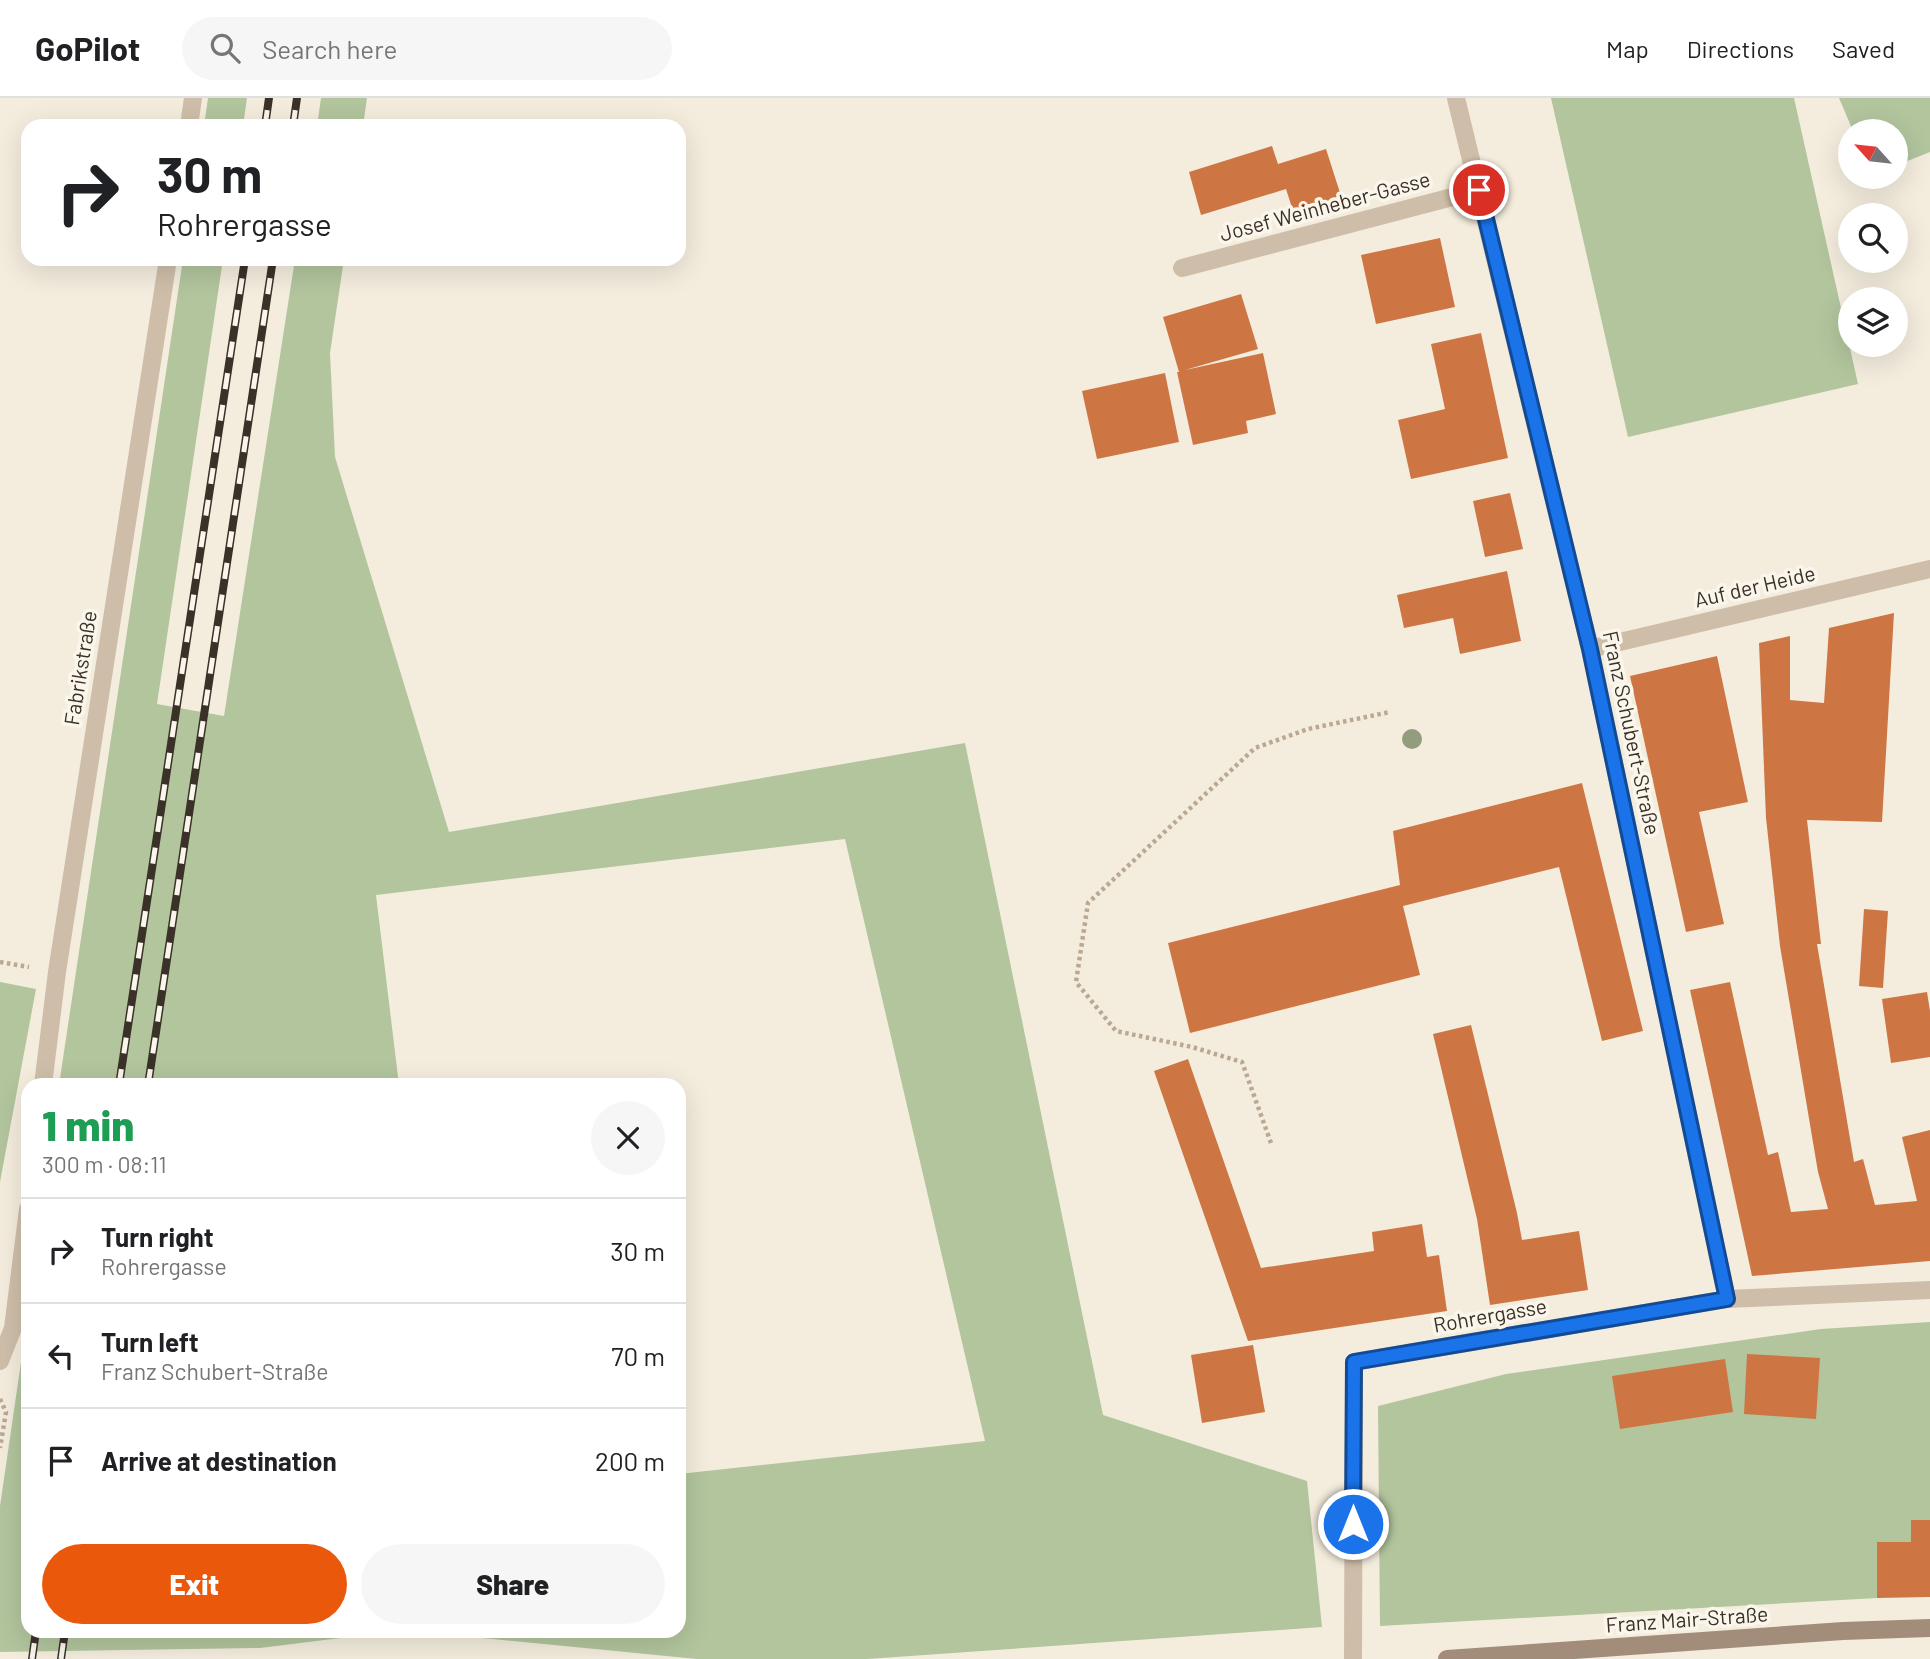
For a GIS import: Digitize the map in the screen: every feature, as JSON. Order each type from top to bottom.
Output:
[{"type":"main road","name":"Franz Mair-Straße","points":[[1447,1659],[1930,1628]]},
{"type":"street","points":[[190,119],[193,98]]},
{"type":"street","name":"Franz Schubert-Straße","points":[[1456,98],[1590,649],[1727,1299]]},
{"type":"street","name":"Josef Weinheber-Gasse","points":[[1182,268],[1479,190]]},
{"type":"street","name":"Fabrikstraße","points":[[44,1078],[57,972],[167,266]]},
{"type":"street","name":"Auf der Heide","points":[[1590,649],[1930,569]]},
{"type":"street","points":[[0,1361],[13,1328],[21,1265]]},
{"type":"street","name":"Rohrergasse","points":[[1353,1659],[1354,1362],[1727,1299],[1930,1290]]},
{"type":"path","points":[[1271,1143],[1242,1062],[1192,1047],[1116,1031],[1076,982],[1088,903],[1255,748],[1308,729],[1390,712]]},
{"type":"path","points":[[0,1399],[6,1412],[0,1448]]},
{"type":"green space","points":[[208,98],[247,98],[244,119],[205,119]]},
{"type":"green space","points":[[321,98],[367,98],[364,119],[318,119]]},
{"type":"green space","points":[[1551,98],[1794,98],[1838,295],[1838,357],[1852,357],[1858,384],[1628,437]]},
{"type":"green space","points":[[1839,98],[1930,98],[1930,152],[1908,161],[1908,119],[1848,119]]},
{"type":"green space","points":[[182,266],[222,266],[157,704],[224,716],[294,266],[343,266],[330,353],[335,457],[449,832],[965,743],[1103,1415],[1307,1481],[1322,1627],[867,1659],[697,1659],[483,1638],[686,1638],[686,1473],[985,1441],[845,839],[376,895],[398,1078],[60,1078]]},
{"type":"green space","points":[[0,982],[36,989],[0,1182]]},
{"type":"green space","points":[[1930,1322],[1930,1520],[1911,1521],[1911,1542],[1877,1543],[1877,1598],[1380,1626],[1378,1406],[1506,1374],[1821,1329]]},
{"type":"green space","points":[[21,1362],[21,1638],[341,1638],[260,1648],[0,1652],[0,1506]]},
{"type":"building","points":[[1272,146],[1278,164],[1326,149],[1342,199],[1294,214],[1286,189],[1201,215],[1189,172]]},
{"type":"building","points":[[1440,238],[1455,307],[1376,324],[1361,255]]},
{"type":"building","points":[[1241,294],[1258,349],[1185,370],[1263,353],[1276,414],[1246,421],[1248,433],[1193,445],[1179,372],[1163,317]]},
{"type":"building","points":[[1481,333],[1508,458],[1411,479],[1398,420],[1445,409],[1431,344]]},
{"type":"building","points":[[1165,373],[1179,442],[1097,459],[1082,391]]},
{"type":"building","points":[[1510,493],[1523,549],[1485,557],[1473,501]]},
{"type":"building","points":[[1507,571],[1521,641],[1460,654],[1453,618],[1404,628],[1397,595]]},
{"type":"building","points":[[1894,613],[1882,822],[1807,820],[1821,944],[1817,944],[1854,1162],[1863,1159],[1875,1205],[1917,1201],[1902,1137],[1930,1130],[1930,1261],[1752,1276],[1690,990],[1730,982],[1768,1155],[1778,1152],[1791,1212],[1828,1209],[1818,1172],[1780,946],[1766,818],[1759,643],[1790,636],[1790,700],[1824,703],[1829,628]]},
{"type":"building","points":[[1717,656],[1748,802],[1699,812],[1724,924],[1686,932],[1630,676]]},
{"type":"building","points":[[1582,783],[1643,1031],[1602,1041],[1559,867],[1403,906],[1420,975],[1190,1033],[1168,943],[1400,885],[1393,831]]},
{"type":"building","points":[[1864,909],[1888,911],[1883,988],[1859,986]]},
{"type":"building","points":[[1927,992],[1930,1011],[1930,1057],[1891,1063],[1882,999]]},
{"type":"building","points":[[1471,1025],[1522,1240],[1579,1231],[1588,1290],[1490,1305],[1477,1219],[1433,1034]]},
{"type":"building","points":[[1188,1059],[1261,1268],[1374,1251],[1372,1232],[1422,1224],[1427,1257],[1439,1255],[1447,1311],[1248,1341],[1154,1071]]},
{"type":"building","points":[[1253,1345],[1265,1412],[1202,1423],[1191,1355]]},
{"type":"building","points":[[1747,1354],[1820,1358],[1816,1419],[1744,1414]]},
{"type":"building","points":[[1725,1359],[1733,1412],[1620,1429],[1612,1376]]},
{"type":"building","points":[[1911,1520],[1930,1520],[1930,1597],[1877,1598],[1877,1542],[1911,1542]]},
{"type":"railway","points":[[266,119],[269,98]]},
{"type":"railway","points":[[294,119],[297,98]]},
{"type":"railway","points":[[120,1078],[244,266]]},
{"type":"railway","points":[[149,1078],[272,266]]},
{"type":"railway","points":[[32,1659],[35,1638]]},
{"type":"railway","points":[[61,1659],[64,1638]]},
{"type":"route","points":[[1353,1524],[1354,1362],[1727,1299],[1590,649],[1479,190]]}]
